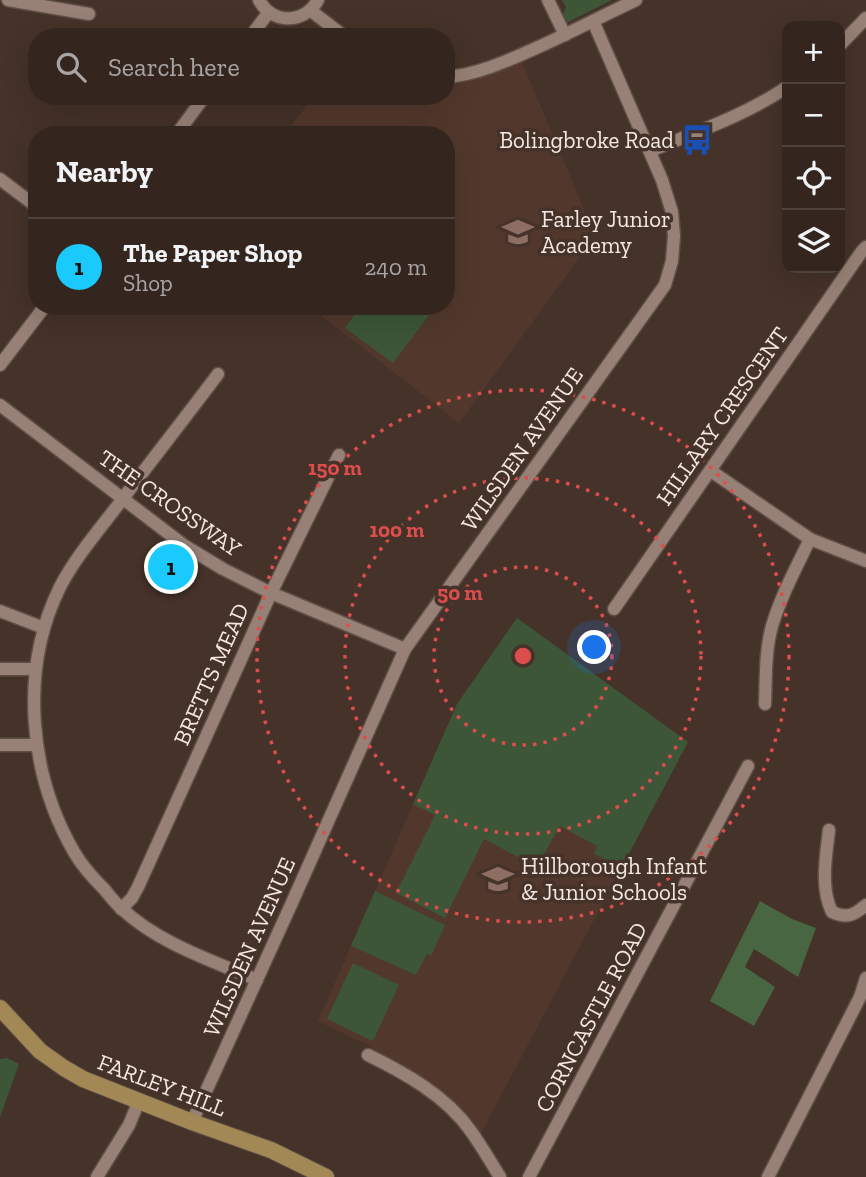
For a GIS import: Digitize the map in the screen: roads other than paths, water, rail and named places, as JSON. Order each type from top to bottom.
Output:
[{"type":"main road","name":"FARLEY HILL","points":[[0,1008],[40,1051],[83,1079],[271,1150],[326,1177]]},
{"type":"street","points":[[8,0],[89,14]]},
{"type":"street","points":[[260,0],[268,12],[285,19],[303,16],[314,5],[336,28]]},
{"type":"street","points":[[548,0],[565,35]]},
{"type":"street","points":[[455,76],[506,61],[635,0]]},
{"type":"street","points":[[256,28],[268,12]]},
{"type":"street","points":[[845,40],[866,19]]},
{"type":"street","name":"WILSDEN AVENUE","points":[[192,1122],[405,649],[665,285],[672,261],[672,212],[662,180],[593,20]]},
{"type":"street","points":[[650,151],[739,113],[782,90]]},
{"type":"street","points":[[183,126],[198,105]]},
{"type":"street","points":[[0,179],[28,200]]},
{"type":"street","name":"HILLARY CRESCENT","points":[[614,609],[866,247]]},
{"type":"street","points":[[0,365],[38,315]]},
{"type":"street","points":[[218,374],[122,499],[60,587],[44,628],[36,669],[34,715],[37,745],[59,823],[75,854],[89,873],[121,909],[142,925],[177,947],[257,980]]},
{"type":"street","name":"THE CROSSWAY","points":[[0,405],[122,499],[223,569],[271,593],[405,649]]},
{"type":"street","name":"BRETTS MEAD","points":[[121,909],[138,887],[271,593],[339,454]]},
{"type":"street","points":[[711,471],[810,539],[866,561]]},
{"type":"street","points":[[765,704],[767,653],[772,628],[783,593],[810,539]]},
{"type":"street","points":[[0,611],[44,628]]},
{"type":"street","points":[[0,669],[36,669]]},
{"type":"street","points":[[0,745],[37,745]]},
{"type":"street","name":"CORNCASTLE ROAD","points":[[529,1177],[748,766]]},
{"type":"street","points":[[829,830],[825,866],[827,903],[832,912],[841,916],[851,915],[866,905]]},
{"type":"street","points":[[768,1177],[863,999],[866,978]]},
{"type":"street","points":[[368,1055],[419,1083],[458,1116],[470,1129],[500,1177]]},
{"type":"street","points":[[97,1177],[129,1125],[139,1101]]},
{"type":"place","name":"Bolingbroke Road","points":[[697,140]]},
{"type":"place","name":"Farley Junior Academy","points":[[518,232]]},
{"type":"place","name":"The Paper Shop","points":[[171,567]]},
{"type":"place","name":"Hillborough Infant & Junior Schools","points":[[498,879]]}]
